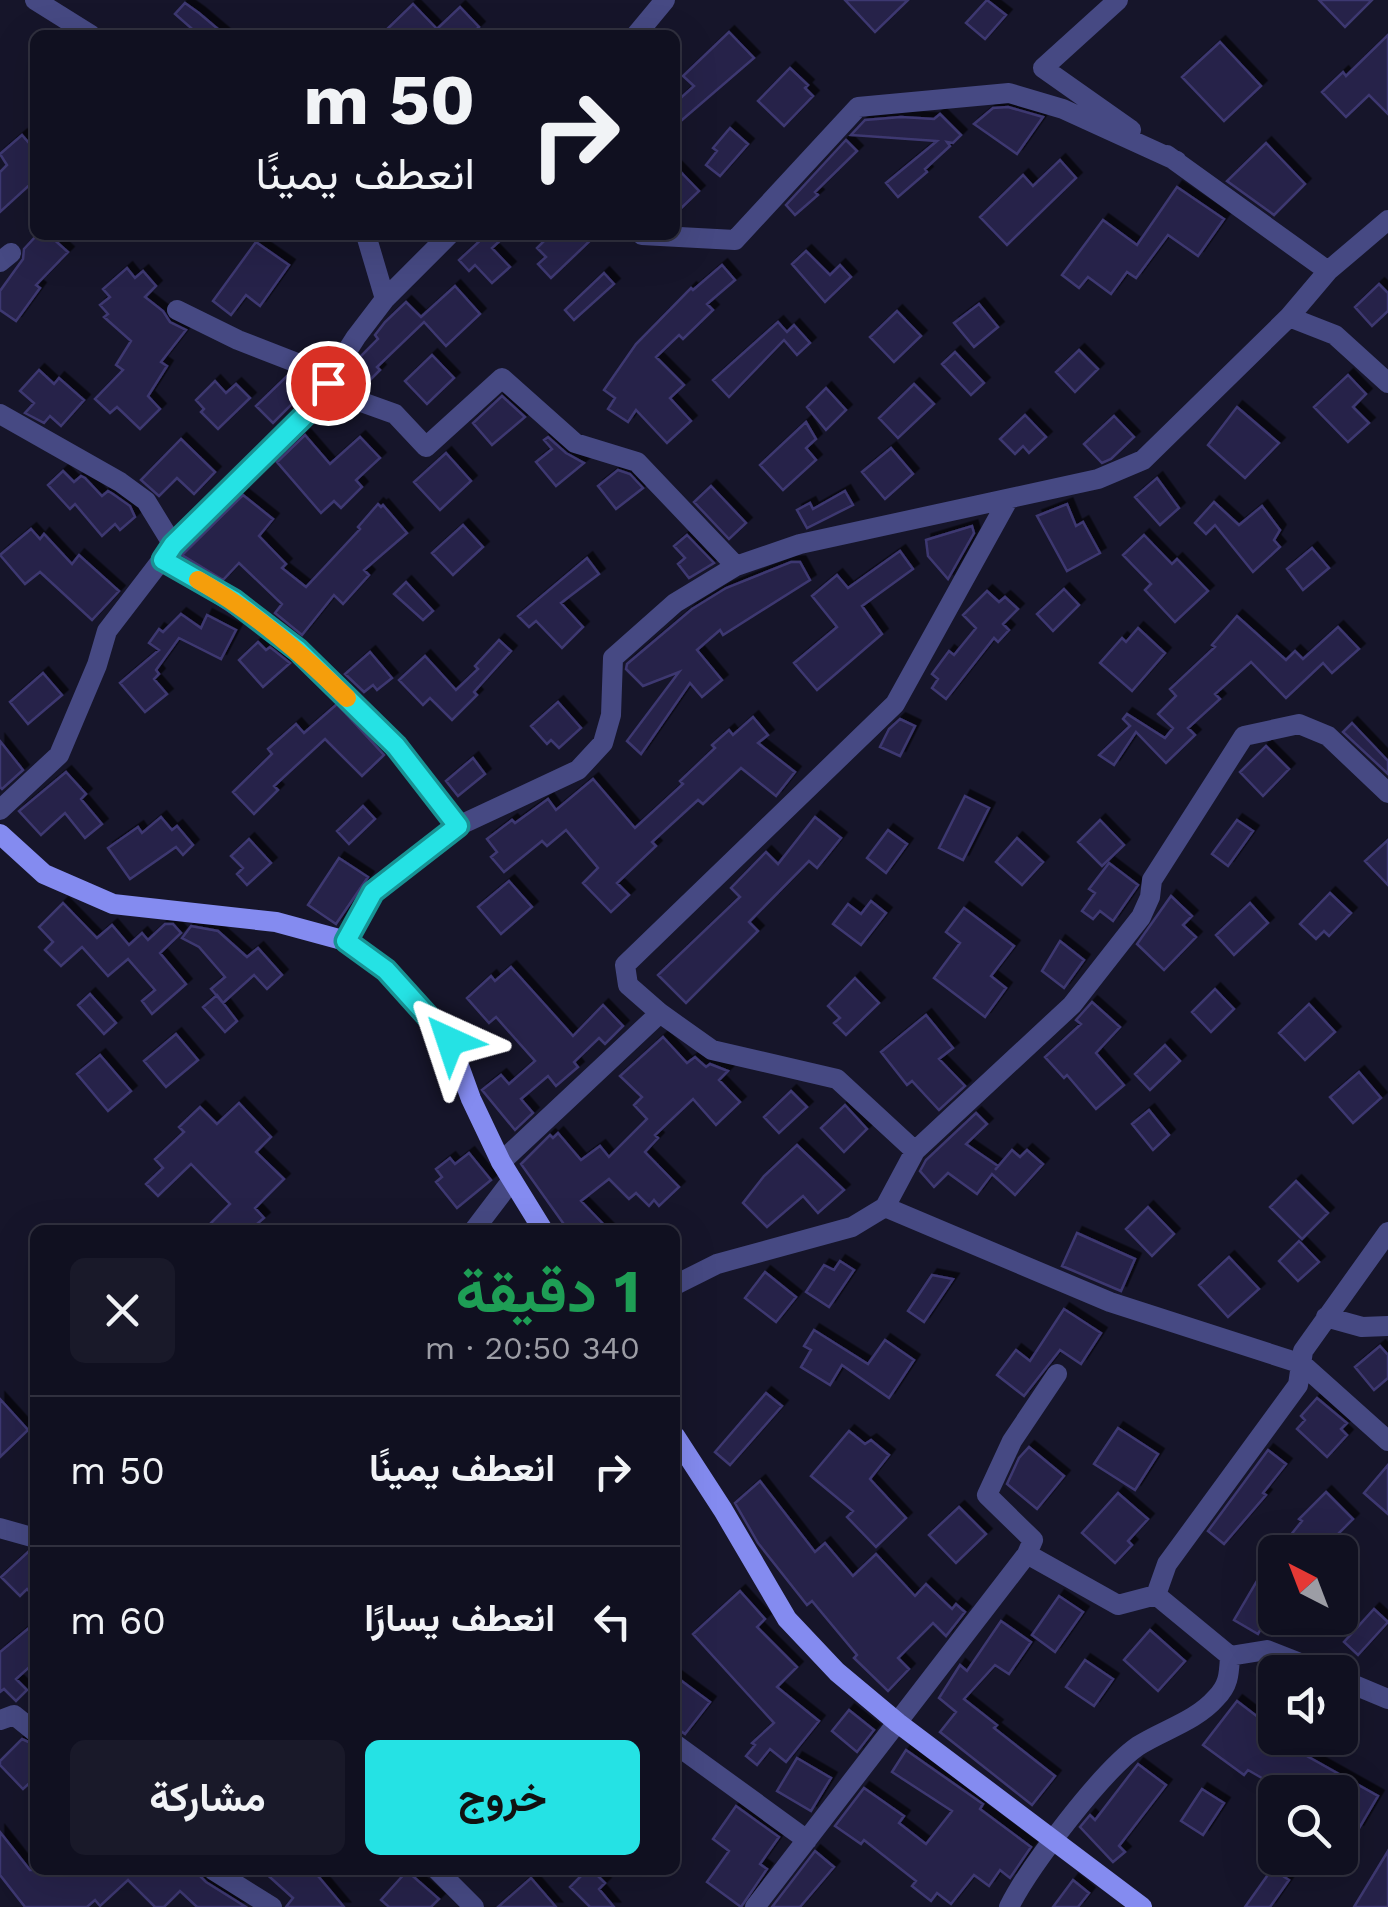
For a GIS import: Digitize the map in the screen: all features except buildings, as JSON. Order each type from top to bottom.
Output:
[{"type":"street","points":[[35,0],[83,30]]},
{"type":"street","points":[[640,30],[665,0]]},
{"type":"street","points":[[1118,0],[1043,68],[1328,271]]},
{"type":"street","points":[[680,237],[735,240],[858,108],[1008,93],[1063,109],[1177,161]]},
{"type":"street","points":[[346,941],[373,892],[458,826],[578,770],[603,743],[611,715],[613,658],[675,603],[736,566],[800,544],[1098,479],[1144,460],[1289,317],[1328,271],[1388,220]]},
{"type":"street","points":[[368,240],[385,298]]},
{"type":"street","points":[[0,810],[60,755],[107,631],[168,552],[308,412],[385,298],[444,240]]},
{"type":"street","points":[[177,310],[238,340],[310,368],[356,400],[394,414],[426,447],[502,378],[575,443],[637,462],[736,566]]},
{"type":"street","points":[[1289,317],[1336,335],[1388,383]]},
{"type":"street","points":[[0,414],[120,482],[146,501],[168,552],[298,650],[396,746],[458,826]]},
{"type":"street","points":[[915,1151],[837,1079],[712,1050],[628,985],[625,964],[895,704],[1008,500]]},
{"type":"street","points":[[680,1282],[717,1264],[852,1227],[886,1206],[915,1151],[1072,1004],[1141,917],[1152,880],[1244,736],[1298,724],[1328,736],[1388,793]]},
{"type":"street","points":[[0,834],[44,874],[114,904],[276,922],[346,941],[386,970],[450,1041],[472,1099],[507,1171],[541,1225]]},
{"type":"street","points":[[477,1225],[507,1171],[660,1013]]},
{"type":"street","points":[[886,1206],[1110,1302],[1302,1364],[1388,1441]]},
{"type":"street","points":[[1156,1595],[1167,1564],[1298,1385],[1303,1351],[1388,1232]]},
{"type":"street","points":[[1326,1317],[1362,1327],[1388,1326]]},
{"type":"street","points":[[755,1907],[1027,1554],[1033,1540],[987,1495],[1012,1440],[1057,1374]]},
{"type":"street","points":[[680,1444],[786,1619],[837,1672],[898,1723],[1142,1907]]},
{"type":"street","points":[[0,1528],[30,1537]]},
{"type":"street","points":[[1027,1554],[1118,1605],[1156,1595]]},
{"type":"street","points":[[1156,1595],[1230,1656],[1267,1650],[1280,1655]]},
{"type":"street","points":[[1009,1907],[1107,1774],[1137,1747],[1213,1702],[1228,1684],[1230,1656]]},
{"type":"street","points":[[1358,1686],[1388,1699]]},
{"type":"street","points":[[0,1720],[14,1714],[30,1728]]},
{"type":"street","points":[[680,1748],[807,1840]]},
{"type":"street","points":[[221,1875],[272,1907]]},
{"type":"street","points":[[442,1875],[474,1907]]},
{"type":"slow traffic","points":[[198,580],[233,600],[298,650],[347,698]]},
{"type":"route","points":[[328,383],[308,412],[173,545],[163,560],[233,600],[298,650],[396,746],[458,826],[373,892],[346,941],[386,970],[450,1041]]}]
